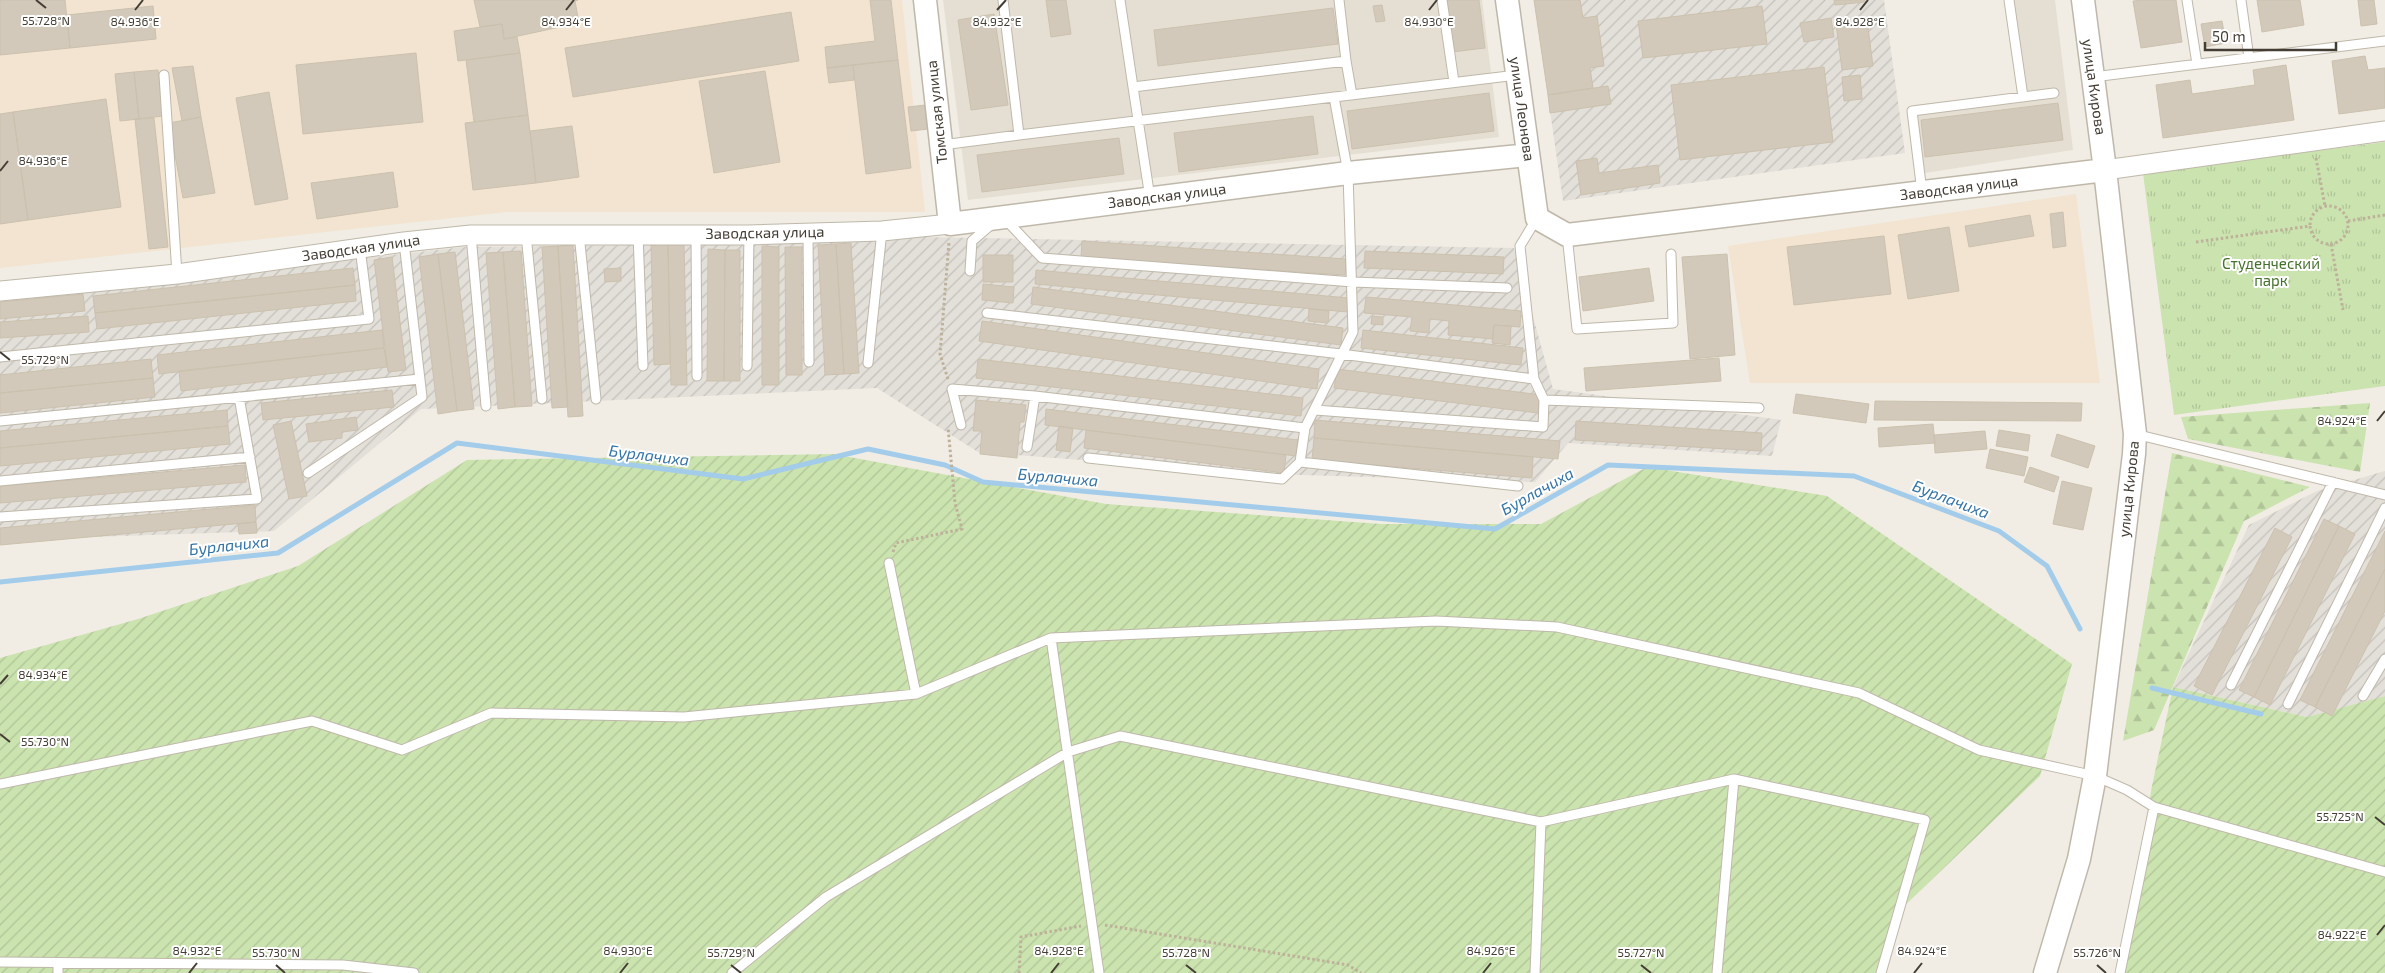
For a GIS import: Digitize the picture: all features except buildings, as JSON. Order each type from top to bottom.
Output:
[{"type":"street","name":"Томская улица","points":[[925,0],[950,224]]},
{"type":"street","name":"улица Леонова","points":[[1507,0],[1536,218]]},
{"type":"street","name":"улица Кирова","points":[[2045,973],[2079,859],[2095,776],[2135,434],[2106,170],[2083,0]]},
{"type":"street","name":"Заводская улица","points":[[1567,235],[2106,170],[2385,131]]},
{"type":"street","name":"Заводская улица","points":[[0,291],[177,274],[404,242],[471,235],[749,235],[882,230],[950,224],[1348,173],[1528,155]]},
{"type":"street","points":[[1536,218],[1567,235]]},
{"type":"lane","points":[[1003,0],[1019,135]]},
{"type":"lane","points":[[1120,0],[1150,198]]},
{"type":"lane","points":[[1339,0],[1352,95]]},
{"type":"lane","points":[[1442,0],[1454,82]]},
{"type":"lane","points":[[2009,0],[2023,97]]},
{"type":"lane","points":[[2187,0],[2197,64]]},
{"type":"lane","points":[[2241,0],[2249,58]]},
{"type":"lane","points":[[2093,77],[2385,41]]},
{"type":"lane","points":[[1133,87],[1346,61]]},
{"type":"lane","points":[[941,146],[1517,74]]},
{"type":"lane","points":[[164,75],[177,274]]},
{"type":"lane","points":[[1922,192],[1912,111],[2054,93]]},
{"type":"lane","points":[[1088,458],[1282,479],[1300,462],[1305,428],[1316,410],[1353,332],[1353,282],[1348,173],[1334,97]]},
{"type":"lane","points":[[970,271],[972,241],[1002,216],[1042,258],[1353,282],[1507,288]]},
{"type":"lane","points":[[1316,410],[1543,427],[1544,400],[1534,379],[1520,246],[1536,218]]},
{"type":"lane","points":[[868,363],[882,230]]},
{"type":"lane","points":[[808,233],[809,362]]},
{"type":"lane","points":[[526,234],[542,399]]},
{"type":"lane","points":[[579,234],[596,399]]},
{"type":"lane","points":[[638,234],[643,366]]},
{"type":"lane","points":[[696,234],[697,376]]},
{"type":"lane","points":[[471,235],[486,406]]},
{"type":"lane","points":[[747,366],[749,235]]},
{"type":"lane","points":[[1567,235],[1577,329],[1673,323],[1671,254]]},
{"type":"lane","points":[[308,472],[422,397],[404,242]]},
{"type":"lane","points":[[0,358],[369,319],[360,248]]},
{"type":"lane","points":[[987,313],[1341,354],[1534,379]]},
{"type":"lane","points":[[0,421],[420,380]]},
{"type":"lane","points":[[961,425],[952,389],[1035,396],[1305,428]]},
{"type":"lane","points":[[1027,447],[1035,396]]},
{"type":"lane","points":[[0,517],[257,499],[239,397]]},
{"type":"lane","points":[[1544,400],[1759,408]]},
{"type":"lane","points":[[2135,434],[2385,495]]},
{"type":"lane","points":[[0,481],[250,457]]},
{"type":"lane","points":[[1300,462],[1518,486]]},
{"type":"lane","points":[[2231,685],[2333,482]]},
{"type":"lane","points":[[2288,704],[2385,508]]},
{"type":"lane","points":[[889,562],[916,694]]},
{"type":"lane","points":[[0,784],[312,721],[402,750],[491,713],[684,717],[916,694],[1051,638],[1436,622],[1557,627],[1859,693],[1979,750],[2095,776],[2127,790],[2154,807],[2385,872]]},
{"type":"lane","points":[[1051,638],[1094,923],[1099,973]]},
{"type":"lane","points":[[2363,696],[2385,659]]},
{"type":"lane","points":[[732,973],[826,897],[1068,752],[1120,736],[1541,822],[1734,779],[1926,820],[1881,973]]},
{"type":"lane","points":[[1717,973],[1734,779]]},
{"type":"lane","points":[[2120,973],[2154,807]]},
{"type":"lane","points":[[1535,973],[1541,822]]},
{"type":"lane","points":[[0,962],[343,969],[414,973]]},
{"type":"lane","points":[[58,963],[58,973]]},
{"type":"path","points":[[2313,141],[2325,206]]},
{"type":"path","points":[[2325,206],[2332,206],[2342,210],[2348,221],[2348,230],[2342,239],[2331,244],[2321,242],[2313,235],[2310,226],[2313,214],[2325,206]]},
{"type":"path","points":[[2348,221],[2385,215]]},
{"type":"path","points":[[950,224],[940,354],[952,389]]},
{"type":"path","points":[[2196,242],[2310,226]]},
{"type":"path","points":[[2331,244],[2343,310]]},
{"type":"path","points":[[889,562],[896,543],[962,529],[955,503],[947,428]]},
{"type":"path","points":[[1019,973],[1021,937],[1094,923],[1348,965],[1361,973]]},
{"type":"shaded area","points":[[0,0],[902,0],[925,212],[507,212],[0,268]]},
{"type":"shaded area","points":[[943,0],[1482,0],[1499,137],[968,200]]},
{"type":"shaded area","points":[[1534,0],[1884,0],[1905,153],[1563,201]]},
{"type":"shaded area","points":[[2004,0],[2055,0],[2073,150],[1925,173],[1915,105],[2017,93]]},
{"type":"shaded area","points":[[2076,194],[2100,383],[1750,383],[1728,246]]},
{"type":"shaded area","points":[[870,236],[1514,248],[1553,389],[1781,420],[1772,456],[1568,443],[1535,482],[1267,474],[978,452],[877,388],[421,409],[274,531],[0,540],[0,302],[89,289],[463,247],[712,244]]},
{"type":"shaded area","points":[[2385,471],[2385,696],[2307,717],[2173,687],[2249,525],[2317,491]]},
{"type":"green space","name":"Студенческий парк","points":[[2385,142],[2385,386],[2174,415],[2143,173]]},
{"type":"green space","points":[[2370,403],[2360,472],[2188,439],[2181,417]]},
{"type":"green space","points":[[2172,453],[2310,487],[2244,521],[2154,730],[2123,741]]},
{"type":"green space","points":[[833,454],[1106,504],[1381,524],[1541,524],[1647,467],[1827,496],[2072,664],[2040,776],[1898,912],[1880,973],[0,973],[0,658],[138,619],[298,566],[467,460]]},
{"type":"green space","points":[[2173,687],[2307,717],[2385,696],[2385,973],[2119,973],[2152,786]]},
{"type":"waterway","name":"Бурлачиха","points":[[0,582],[278,553],[457,443],[743,479],[868,449],[945,465],[983,482],[1495,529],[1608,465],[1854,476],[1999,531],[2047,566],[2080,629]]},
{"type":"waterway","name":"Бурлачиха","points":[[2152,688],[2261,714]]}]
